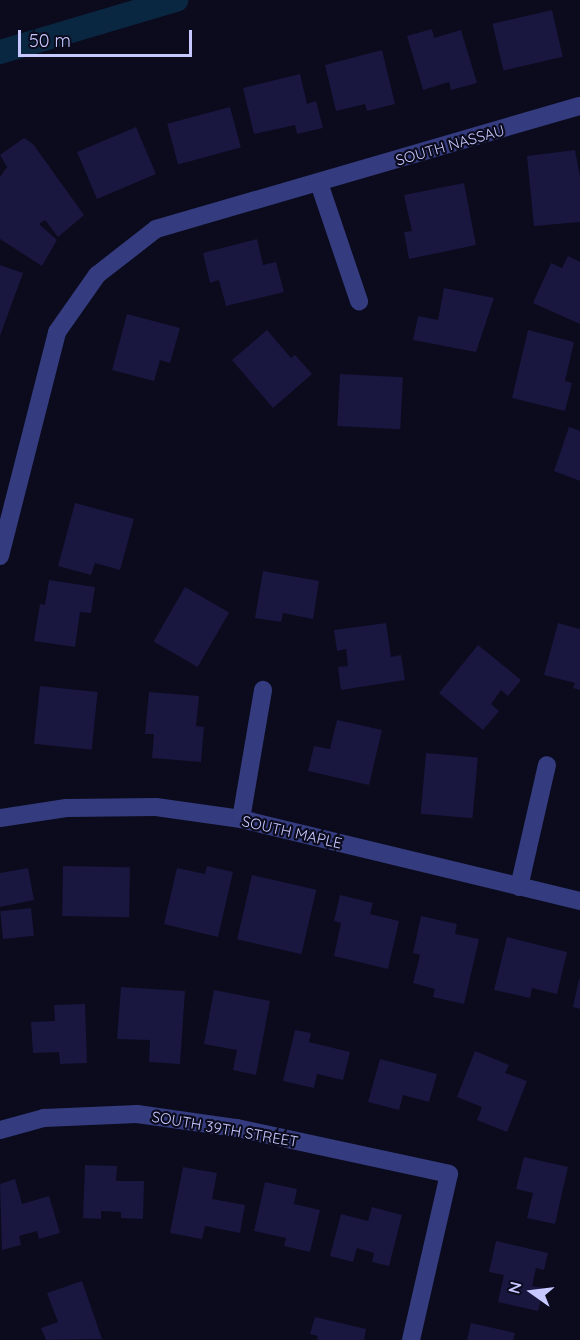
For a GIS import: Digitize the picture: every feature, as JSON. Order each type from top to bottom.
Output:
[{"type":"street","name":"SOUTH NASSAU","points":[[0,556],[57,332],[97,275],[156,229],[580,106]]},
{"type":"street","points":[[319,183],[359,300]]},
{"type":"street","points":[[241,819],[263,690]]},
{"type":"street","points":[[519,887],[547,765]]},
{"type":"street","name":"SOUTH MAPLE","points":[[0,818],[66,808],[156,807],[241,819],[580,901]]},
{"type":"street","name":"SOUTH 39TH STREET","points":[[0,1130],[44,1118],[138,1114],[237,1128],[449,1174],[411,1340]]},
{"type":"building","points":[[552,10],[563,57],[503,70],[493,24]]},
{"type":"building","points":[[432,29],[434,38],[461,30],[477,83],[451,90],[449,82],[423,90],[407,36]]},
{"type":"building","points":[[382,50],[395,104],[367,111],[365,104],[336,111],[325,65]]},
{"type":"building","points":[[300,74],[307,104],[316,101],[323,128],[297,134],[295,125],[254,134],[243,88]]},
{"type":"building","points":[[230,107],[241,148],[178,164],[167,124]]},
{"type":"building","points":[[136,127],[156,174],[97,199],[77,152]]},
{"type":"building","points":[[24,138],[33,144],[84,215],[58,237],[45,220],[39,224],[57,240],[42,266],[0,239],[0,177],[7,167],[0,155]]},
{"type":"building","points":[[575,150],[580,177],[580,222],[534,226],[527,156]]},
{"type":"building","points":[[464,183],[476,245],[409,259],[404,232],[412,231],[404,195]]},
{"type":"building","points":[[257,239],[263,265],[276,262],[284,292],[226,306],[219,280],[210,283],[203,253]]},
{"type":"building","points":[[568,256],[580,262],[580,324],[533,303],[551,263],[562,268]]},
{"type":"building","points":[[0,265],[23,273],[0,336]]},
{"type":"building","points":[[444,288],[494,298],[476,352],[413,340],[418,316],[438,320]]},
{"type":"building","points":[[127,314],[180,328],[170,363],[160,360],[154,381],[112,370]]},
{"type":"building","points":[[267,330],[291,358],[295,355],[312,374],[273,408],[232,360]]},
{"type":"building","points":[[528,330],[574,342],[565,381],[572,383],[565,411],[512,398]]},
{"type":"building","points":[[340,374],[403,377],[400,429],[337,426]]},
{"type":"building","points":[[569,427],[580,431],[580,481],[554,471]]},
{"type":"building","points":[[75,503],[134,519],[120,570],[95,563],[91,575],[58,566]]},
{"type":"building","points":[[263,571],[319,581],[313,619],[283,613],[281,622],[255,618]]},
{"type":"building","points":[[49,580],[95,587],[91,613],[80,612],[75,647],[34,641],[40,604],[45,605]]},
{"type":"building","points":[[185,587],[229,612],[198,667],[154,642]]},
{"type":"building","points":[[386,623],[391,657],[401,655],[405,680],[341,690],[338,667],[348,666],[346,649],[337,651],[334,630]]},
{"type":"building","points":[[558,623],[580,629],[580,690],[573,688],[575,683],[544,675]]},
{"type":"building","points":[[478,645],[521,680],[508,696],[501,690],[491,704],[499,711],[483,730],[439,693]]},
{"type":"building","points":[[40,686],[98,692],[92,750],[34,744]]},
{"type":"building","points":[[149,692],[199,696],[196,726],[204,727],[201,762],[152,758],[154,734],[145,734]]},
{"type":"building","points":[[337,720],[382,730],[369,785],[308,771],[314,746],[330,749]]},
{"type":"building","points":[[426,753],[478,758],[472,818],[421,814]]},
{"type":"building","points":[[63,866],[130,867],[129,917],[62,916]]},
{"type":"building","points":[[207,866],[233,872],[218,937],[164,924],[177,868],[205,874]]},
{"type":"building","points":[[28,868],[34,900],[0,907],[0,873]]},
{"type":"building","points":[[252,875],[316,890],[301,954],[237,939]]},
{"type":"building","points":[[340,895],[373,903],[370,914],[399,921],[388,969],[334,956],[341,923],[334,921]]},
{"type":"building","points":[[31,908],[34,936],[3,939],[0,911]]},
{"type":"building","points":[[421,916],[457,924],[455,934],[479,939],[464,1004],[433,997],[435,989],[413,983],[420,955],[413,953]]},
{"type":"building","points":[[507,937],[567,952],[557,994],[532,988],[530,998],[494,990]]},
{"type":"building","points":[[580,979],[580,1009],[573,1007]]},
{"type":"building","points":[[121,987],[185,991],[180,1064],[149,1062],[150,1040],[117,1039]]},
{"type":"building","points":[[214,990],[270,1001],[256,1075],[233,1070],[237,1050],[204,1044]]},
{"type":"building","points":[[85,1004],[87,1063],[60,1064],[59,1052],[33,1053],[31,1022],[55,1021],[54,1005]]},
{"type":"building","points":[[295,1030],[311,1033],[309,1042],[350,1052],[343,1080],[317,1074],[314,1088],[283,1081]]},
{"type":"building","points":[[475,1051],[509,1065],[505,1073],[527,1081],[507,1132],[477,1120],[482,1107],[457,1097]]},
{"type":"building","points":[[380,1059],[437,1074],[429,1102],[403,1095],[399,1110],[368,1102]]},
{"type":"building","points":[[524,1157],[568,1167],[555,1224],[527,1218],[533,1193],[516,1189]]},
{"type":"building","points":[[85,1165],[117,1166],[116,1181],[144,1181],[143,1219],[121,1218],[121,1212],[101,1211],[101,1219],[83,1218]]},
{"type":"building","points":[[183,1167],[217,1173],[212,1199],[245,1205],[240,1233],[205,1226],[202,1239],[170,1233]]},
{"type":"building","points":[[15,1179],[22,1204],[49,1196],[60,1233],[39,1239],[37,1231],[19,1236],[21,1245],[2,1250],[0,1184]]},
{"type":"building","points":[[265,1182],[297,1189],[294,1204],[320,1210],[310,1252],[284,1246],[286,1238],[254,1231]]},
{"type":"building","points":[[372,1207],[402,1215],[389,1266],[372,1262],[374,1253],[357,1248],[353,1262],[330,1256],[341,1214],[368,1221]]},
{"type":"building","points":[[496,1241],[548,1253],[544,1270],[536,1268],[532,1286],[544,1288],[538,1311],[498,1302],[504,1275],[489,1272]]},
{"type":"building","points":[[82,1281],[102,1339],[46,1340],[41,1328],[58,1322],[47,1293]]},
{"type":"building","points":[[315,1317],[366,1329],[364,1340],[317,1340],[318,1336],[310,1334]]},
{"type":"building","points":[[471,1323],[515,1333],[513,1340],[467,1340]]},
{"type":"waterway","points":[[0,52],[176,0]]}]
